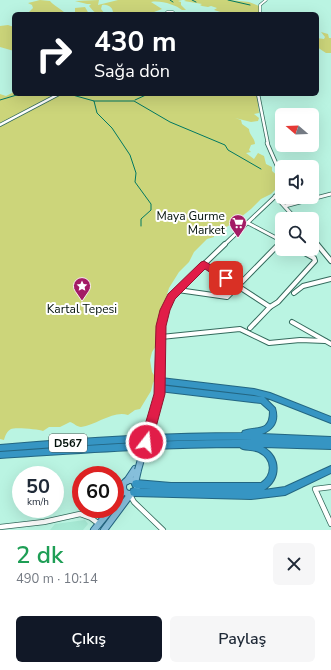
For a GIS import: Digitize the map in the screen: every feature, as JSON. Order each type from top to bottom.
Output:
[{"type":"highway","points":[[161,381],[254,392],[270,396],[331,420]]},
{"type":"highway","points":[[159,388],[256,398],[263,400],[273,410],[273,423],[270,428],[224,439]]},
{"type":"highway","name":"D567","points":[[0,448],[168,437],[331,440]]},
{"type":"highway","points":[[135,483],[170,487],[248,488],[262,487],[268,484],[274,473],[274,467],[270,458],[264,451],[224,439]]},
{"type":"highway","name":"D567","points":[[0,455],[194,443],[224,439],[331,446]]},
{"type":"highway","points":[[132,493],[251,495],[285,490],[331,470]]},
{"type":"main road","points":[[104,530],[136,488],[136,470],[160,394],[159,388],[161,381]]},
{"type":"main road","points":[[124,486],[136,470]]},
{"type":"main road","points":[[124,486],[132,480],[135,483]]},
{"type":"main road","points":[[124,486],[126,494],[132,493]]},
{"type":"main road","points":[[94,530],[104,518]]},
{"type":"street","points":[[260,12],[260,5],[266,0]]},
{"type":"street","points":[[167,12],[173,12]]},
{"type":"street","points":[[0,125],[55,96]]},
{"type":"street","points":[[258,96],[268,147],[275,162]]},
{"type":"street","points":[[285,206],[331,194]]},
{"type":"street","points":[[161,381],[161,326],[165,310],[171,296],[248,223],[274,196],[290,212]]},
{"type":"street","points":[[248,223],[275,237]]},
{"type":"street","points":[[319,246],[331,261]]},
{"type":"street","points":[[178,290],[227,297],[275,248]]},
{"type":"street","points":[[250,328],[270,307],[278,302],[315,262],[314,258],[310,256]]},
{"type":"street","points":[[204,264],[270,307]]},
{"type":"street","points":[[294,293],[303,286],[331,279]]},
{"type":"street","points":[[292,322],[331,344]]},
{"type":"street","points":[[161,336],[240,329],[269,343],[300,340],[325,341]]},
{"type":"street","points":[[331,487],[315,489],[331,524]]},
{"type":"street","points":[[132,493],[134,502],[163,530]]},
{"type":"street","points":[[0,527],[44,522],[72,514]]},
{"type":"street","points":[[91,518],[99,524]]},
{"type":"shaded area","points":[[85,520],[88,524],[83,530],[50,530],[55,524]]},
{"type":"green space","points":[[40,0],[50,1],[64,12],[29,12],[33,8],[32,5],[28,3]]},
{"type":"green space","points":[[99,0],[98,5],[118,0],[182,0],[178,1],[181,2],[181,5],[186,10],[182,10],[168,3],[151,2],[162,9],[154,12],[113,12],[109,6],[102,5],[101,9],[103,12],[96,12],[89,6],[91,4],[75,1]]},
{"type":"green space","points":[[230,0],[249,2],[259,6],[259,12],[220,12],[214,10],[217,8],[211,6],[202,6],[200,5],[202,4],[184,1]]},
{"type":"green space","points":[[85,7],[88,12],[75,12],[75,8]]},
{"type":"green space","points":[[8,25],[12,26],[12,50],[0,47],[0,26]]},
{"type":"green space","points":[[321,32],[328,34],[329,38],[331,38],[331,53],[326,53],[319,48],[319,38],[324,39],[325,37]]},
{"type":"green space","points":[[12,93],[12,96],[257,96],[259,113],[254,114],[259,118],[258,121],[251,122],[235,118],[241,120],[242,124],[249,129],[255,142],[255,144],[251,145],[249,150],[251,152],[246,153],[254,159],[258,153],[264,156],[266,164],[272,167],[272,171],[275,174],[275,190],[271,194],[261,199],[236,221],[214,235],[214,237],[207,239],[194,252],[189,262],[179,272],[169,288],[163,308],[156,346],[152,352],[150,360],[152,372],[156,378],[151,391],[140,409],[135,410],[128,415],[117,414],[81,427],[70,422],[60,427],[49,427],[43,431],[27,428],[13,428],[7,432],[4,440],[0,439],[0,94],[6,96]]},
{"type":"waterway","points":[[192,0],[196,2]]},
{"type":"waterway","points":[[228,0],[250,5]]},
{"type":"waterway","points":[[0,100],[13,96]]},
{"type":"waterway","points":[[76,96],[94,101]]},
{"type":"waterway","points":[[135,100],[144,96]]},
{"type":"waterway","points":[[94,101],[134,101],[170,122],[225,145],[228,150],[261,169]]},
{"type":"waterway","points":[[94,101],[97,113],[112,128],[130,155],[136,173],[135,182],[151,204],[151,210],[141,219],[141,226]]},
{"type":"place","name":"Maya Gurme Market","points":[[238,238]]},
{"type":"place","name":"Kartal Tepesi","points":[[82,301]]},
{"type":"route","points":[[146,442],[160,394],[159,388],[162,368],[161,326],[165,310],[171,296],[204,264],[226,278]]}]
